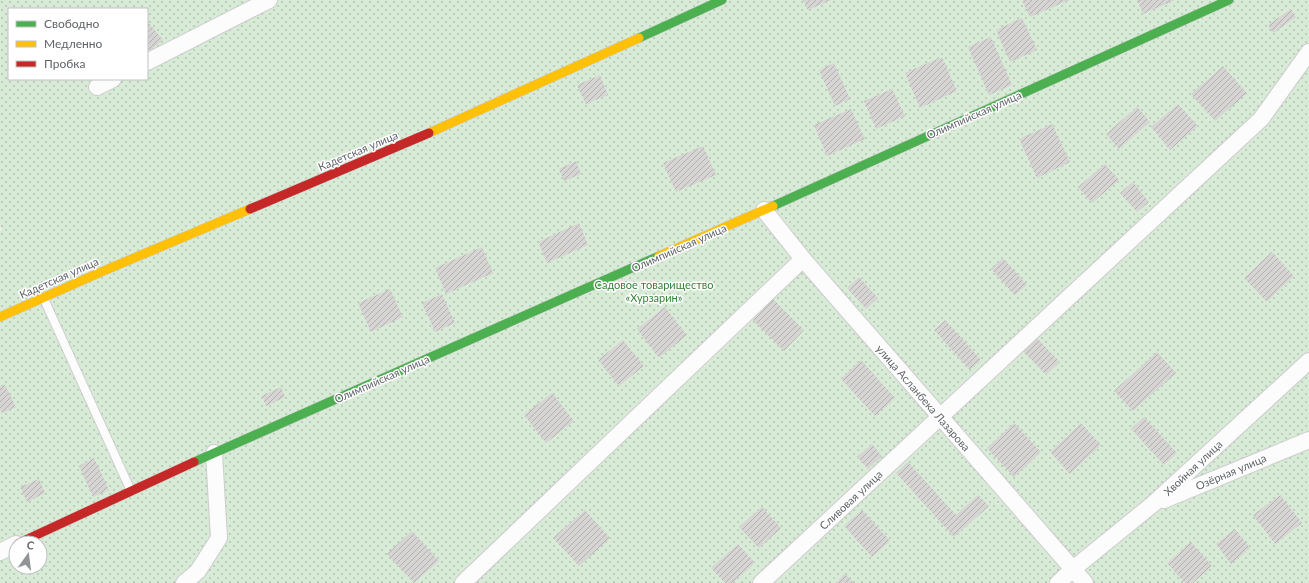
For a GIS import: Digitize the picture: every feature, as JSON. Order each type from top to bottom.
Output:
[{"type":"street","points":[[148,61],[269,0]]},
{"type":"street","name":"Кадетская улица","points":[[0,317],[100,272],[412,141],[722,0]]},
{"type":"street","name":"Олимпийская улица","points":[[36,535],[214,453],[764,210],[1228,0]]},
{"type":"street","points":[[940,417],[1261,119],[1309,52]]},
{"type":"street","points":[[97,87],[111,80]]},
{"type":"street","name":"улица Асланбека Лазарова","points":[[764,210],[803,259],[1085,583]]},
{"type":"street","points":[[463,583],[803,259]]},
{"type":"street","name":"Хвойная улица","points":[[1058,583],[1153,504],[1309,361]]},
{"type":"street","name":"Сливовая улица","points":[[761,583],[940,417]]},
{"type":"street","name":"Озёрная улица","points":[[1153,504],[1309,440]]},
{"type":"street","points":[[184,583],[198,571],[219,538],[214,453]]},
{"type":"lane","points":[[44,298],[131,491]]},
{"type":"green space","name":"Садовое товарищество «Хурзарин»","points":[[0,0],[1309,0],[1309,583],[0,583],[0,231],[2,230],[0,226]]},
{"type":"building","points":[[803,0],[831,0],[808,10]]},
{"type":"building","points":[[1022,0],[1069,0],[1030,17]]},
{"type":"building","points":[[1137,0],[1175,0],[1143,14]]},
{"type":"building","points":[[1291,9],[1296,17],[1273,33],[1268,25]]},
{"type":"building","points":[[1022,18],[1037,50],[1010,62],[996,30]]},
{"type":"building","points":[[148,22],[163,40],[150,51],[148,49]]},
{"type":"building","points":[[991,37],[1012,85],[989,95],[968,47]]},
{"type":"building","points":[[942,57],[957,91],[920,108],[905,73]]},
{"type":"building","points":[[834,63],[850,99],[835,106],[819,70]]},
{"type":"building","points":[[1223,66],[1247,93],[1215,121],[1191,94]]},
{"type":"building","points":[[600,75],[608,95],[586,104],[577,85]]},
{"type":"building","points":[[892,89],[905,116],[876,129],[864,101]]},
{"type":"building","points":[[1178,104],[1198,126],[1170,150],[1151,127]]},
{"type":"building","points":[[1137,107],[1150,122],[1119,149],[1106,134]]},
{"type":"building","points":[[851,109],[865,139],[827,156],[814,125]]},
{"type":"building","points":[[1052,124],[1070,162],[1037,178],[1019,139]]},
{"type":"building","points":[[703,146],[716,175],[676,192],[663,163]]},
{"type":"building","points":[[576,161],[581,174],[564,181],[559,169]]},
{"type":"building","points":[[1105,164],[1119,180],[1092,203],[1078,187]]},
{"type":"building","points":[[1133,182],[1149,202],[1137,212],[1120,193]]},
{"type":"building","points":[[579,223],[588,245],[547,263],[538,242]]},
{"type":"building","points":[[482,247],[493,273],[446,294],[435,268]]},
{"type":"building","points":[[1272,252],[1294,276],[1267,302],[1244,278]]},
{"type":"building","points":[[1003,258],[1027,285],[1015,295],[991,269]]},
{"type":"building","points":[[859,277],[878,298],[866,309],[847,288]]},
{"type":"building","points":[[390,289],[403,317],[371,332],[358,303]]},
{"type":"building","points":[[442,294],[455,323],[435,332],[422,303]]},
{"type":"building","points":[[773,299],[804,330],[784,351],[753,320]]},
{"type":"building","points":[[665,307],[687,335],[659,358],[637,329]]},
{"type":"building","points":[[945,320],[981,360],[970,370],[934,330]]},
{"type":"building","points":[[1037,338],[1060,362],[1046,375],[1023,351]]},
{"type":"building","points":[[623,340],[644,366],[619,386],[598,360]]},
{"type":"building","points":[[1157,352],[1176,373],[1133,411],[1114,391]]},
{"type":"building","points":[[861,360],[895,398],[875,416],[841,379]]},
{"type":"building","points":[[5,385],[16,407],[2,413],[0,410],[0,387]]},
{"type":"building","points":[[281,387],[285,397],[266,406],[262,396]]},
{"type":"building","points":[[552,393],[574,421],[546,443],[524,415]]},
{"type":"building","points":[[1144,417],[1177,453],[1164,465],[1131,429]]},
{"type":"building","points":[[1014,423],[1041,452],[1014,477],[987,448]]},
{"type":"building","points":[[1081,423],[1101,445],[1070,474],[1050,452]]},
{"type":"building","points":[[872,444],[882,456],[868,469],[857,457]]},
{"type":"building","points":[[94,458],[109,490],[93,497],[79,466]]},
{"type":"building","points":[[908,462],[956,515],[978,495],[989,506],[954,537],[896,473]]},
{"type":"building","points":[[39,479],[45,493],[27,502],[20,487]]},
{"type":"building","points":[[1280,495],[1302,523],[1275,544],[1253,515]]},
{"type":"building","points":[[762,507],[781,528],[759,548],[739,527]]},
{"type":"building","points":[[585,510],[610,538],[579,566],[553,538]]},
{"type":"building","points":[[862,510],[890,541],[872,557],[844,526]]},
{"type":"building","points":[[1235,529],[1250,548],[1231,564],[1216,544]]},
{"type":"building","points":[[412,531],[439,561],[414,583],[387,554]]},
{"type":"building","points":[[1191,542],[1212,566],[1193,583],[1185,583],[1167,563]]},
{"type":"building","points":[[738,544],[755,563],[732,583],[725,583],[711,568]]},
{"type":"building","points":[[845,574],[854,583],[835,583]]},
{"type":"traffic: fast","points":[[639,38],[722,0]]},
{"type":"traffic: fast","points":[[773,206],[1229,0]]},
{"type":"traffic: fast","points":[[194,462],[659,256]]},
{"type":"traffic: slow","points":[[429,133],[639,38]]},
{"type":"traffic: slow","points":[[659,256],[773,206]]},
{"type":"traffic: slow","points":[[0,317],[101,272],[250,209]]},
{"type":"traffic: jam","points":[[250,209],[429,133]]},
{"type":"traffic: jam","points":[[36,535],[194,462]]}]
